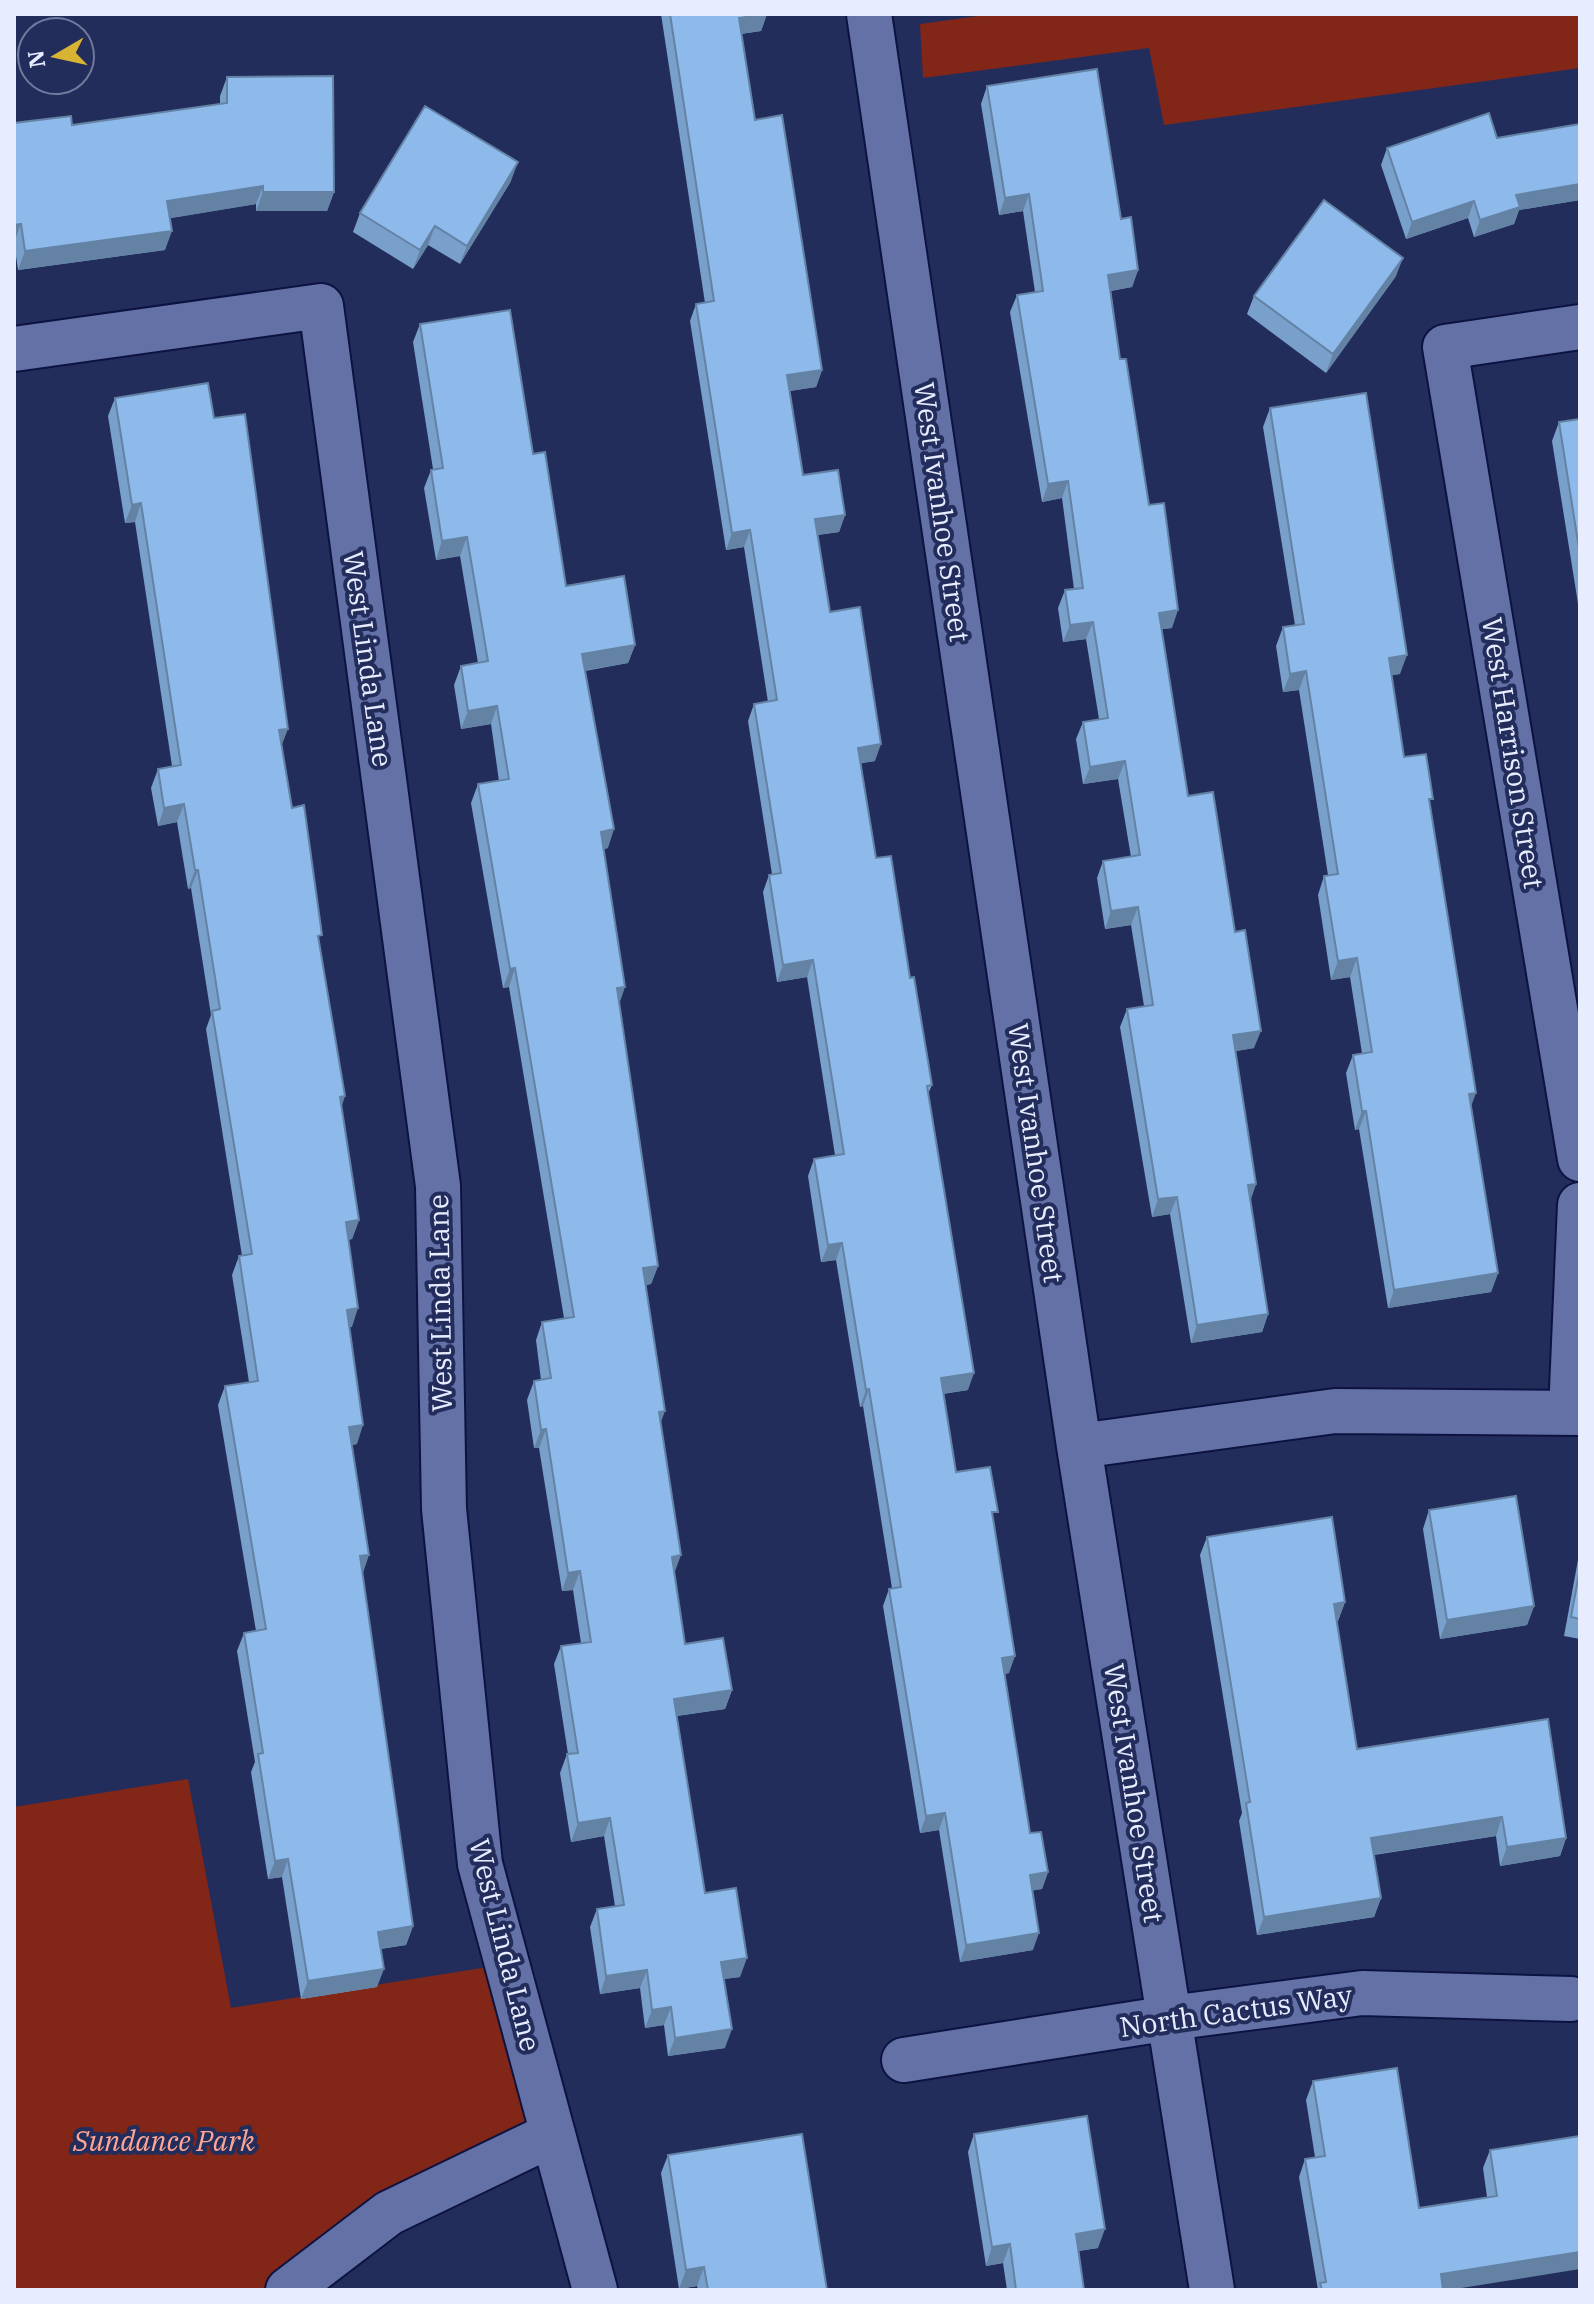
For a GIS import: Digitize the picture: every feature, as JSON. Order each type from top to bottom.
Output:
[{"type":"street","name":"West Ivanhoe Street","points":[[869,14],[1079,1446],[1212,2290]]},
{"type":"street","name":"West Linda Lane","points":[[14,349],[321,306],[438,1186],[444,1509],[480,1864],[595,2290]]},
{"type":"street","name":"West Harrison Street","points":[[1580,327],[1445,347],[1580,1159]]},
{"type":"street","points":[[1079,1446],[1335,1411],[1575,1412],[1580,1205]]},
{"type":"street","name":"North Cactus Way","points":[[904,2060],[1170,2018],[1362,1993],[1571,1999]]},
{"type":"street","points":[[288,2290],[389,2213],[553,2134]]},
{"type":"green space","points":[[993,14],[1580,14],[1580,68],[1164,125],[1149,48],[923,78],[920,24]]},
{"type":"green space","name":"Sundance Park","points":[[188,1779],[231,2008],[507,1964],[553,2134],[288,2290],[14,2290],[14,1807]]},
{"type":"building","points":[[670,14],[765,14],[739,18],[755,120],[782,115],[822,370],[787,375],[803,475],[838,470],[845,515],[815,519],[830,612],[860,607],[881,744],[858,748],[876,858],[891,856],[910,978],[914,977],[932,1085],[927,1086],[974,1373],[941,1378],[956,1472],[990,1467],[998,1512],[992,1512],[1015,1656],[1002,1658],[1030,1833],[1041,1832],[1048,1872],[1030,1875],[1039,1933],[966,1945],[945,1813],[926,1816],[889,1589],[901,1587],[869,1389],[866,1390],[842,1243],[828,1245],[814,1159],[844,1154],[813,960],[783,965],[769,875],[781,873],[754,704],[777,700],[750,530],[732,533],[696,304],[714,301]]},
{"type":"building","points":[[1097,69],[1121,219],[1131,217],[1138,270],[1108,275],[1120,359],[1126,359],[1149,505],[1164,503],[1178,610],[1159,613],[1188,796],[1213,792],[1235,932],[1245,930],[1261,1031],[1233,1035],[1256,1184],[1248,1185],[1268,1314],[1197,1325],[1177,1197],[1158,1199],[1127,1009],[1153,1005],[1138,907],[1111,911],[1103,861],[1140,855],[1125,761],[1090,767],[1083,722],[1108,718],[1093,622],[1070,625],[1065,590],[1083,588],[1068,481],[1048,484],[1017,295],[1043,291],[1029,194],[1005,198],[987,86]]},
{"type":"building","points":[[333,76],[334,192],[263,192],[263,186],[167,201],[172,231],[25,251],[21,224],[14,225],[14,123],[71,116],[72,125],[227,103],[227,77]]},
{"type":"building","points":[[425,106],[518,162],[467,246],[435,226],[420,250],[360,213]]},
{"type":"building","points":[[1489,113],[1497,138],[1580,124],[1580,184],[1516,195],[1520,207],[1480,220],[1474,201],[1412,222],[1387,148]]},
{"type":"building","points":[[1324,200],[1403,258],[1333,354],[1254,296]]},
{"type":"building","points":[[510,310],[533,454],[545,452],[566,586],[624,576],[635,645],[582,654],[614,829],[601,832],[625,987],[617,988],[658,1266],[643,1268],[665,1411],[659,1412],[681,1555],[672,1557],[685,1644],[723,1638],[732,1690],[674,1699],[705,1893],[736,1888],[747,1958],[721,1962],[732,2029],[675,2038],[671,2007],[652,2010],[647,1970],[606,1976],[597,1909],[624,1905],[610,1818],[578,1823],[567,1754],[578,1753],[561,1646],[591,1642],[580,1571],[568,1573],[546,1429],[541,1430],[534,1381],[551,1378],[542,1322],[574,1317],[515,968],[510,969],[478,784],[509,779],[497,706],[468,711],[461,666],[488,661],[467,537],[442,541],[431,470],[443,468],[420,324]]},
{"type":"building","points":[[208,383],[214,418],[245,414],[288,729],[279,730],[292,808],[304,805],[322,935],[318,936],[345,1096],[340,1097],[359,1220],[346,1222],[358,1308],[347,1310],[363,1425],[349,1427],[369,1555],[360,1556],[413,1926],[378,1932],[384,1969],[308,1981],[288,1859],[275,1861],[258,1754],[263,1753],[244,1633],[266,1629],[225,1386],[258,1381],[239,1256],[252,1254],[212,1011],[220,1009],[198,870],[195,870],[184,804],[164,808],[158,769],[181,765],[141,503],[132,505],[115,398]]},
{"type":"building","points":[[1366,393],[1407,655],[1389,658],[1404,757],[1426,754],[1433,799],[1429,799],[1476,1093],[1469,1094],[1498,1273],[1394,1290],[1366,1111],[1362,1111],[1353,1055],[1372,1052],[1357,958],[1338,961],[1324,876],[1338,874],[1306,671],[1290,674],[1283,627],[1304,624],[1270,408]]},
{"type":"building","points":[[1580,419],[1580,555],[1559,422]]},
{"type":"building","points":[[1516,1496],[1534,1606],[1447,1620],[1429,1510]]},
{"type":"building","points":[[1332,1517],[1345,1602],[1334,1604],[1357,1749],[1548,1719],[1566,1838],[1507,1847],[1502,1817],[1371,1838],[1381,1898],[1264,1917],[1246,1803],[1250,1802],[1207,1537]]},
{"type":"building","points":[[1580,1568],[1580,1619],[1571,1617]]},
{"type":"building","points":[[1397,2068],[1419,2208],[1497,2196],[1490,2150],[1580,2136],[1580,2252],[1441,2274],[1443,2290],[1322,2290],[1320,2283],[1326,2282],[1305,2159],[1325,2156],[1313,2081]]},
{"type":"building","points":[[1087,2116],[1105,2229],[1076,2234],[1084,2290],[1016,2290],[1010,2244],[992,2247],[974,2134]]},
{"type":"building","points":[[802,2134],[827,2290],[708,2290],[704,2267],[686,2270],[668,2155]]}]
